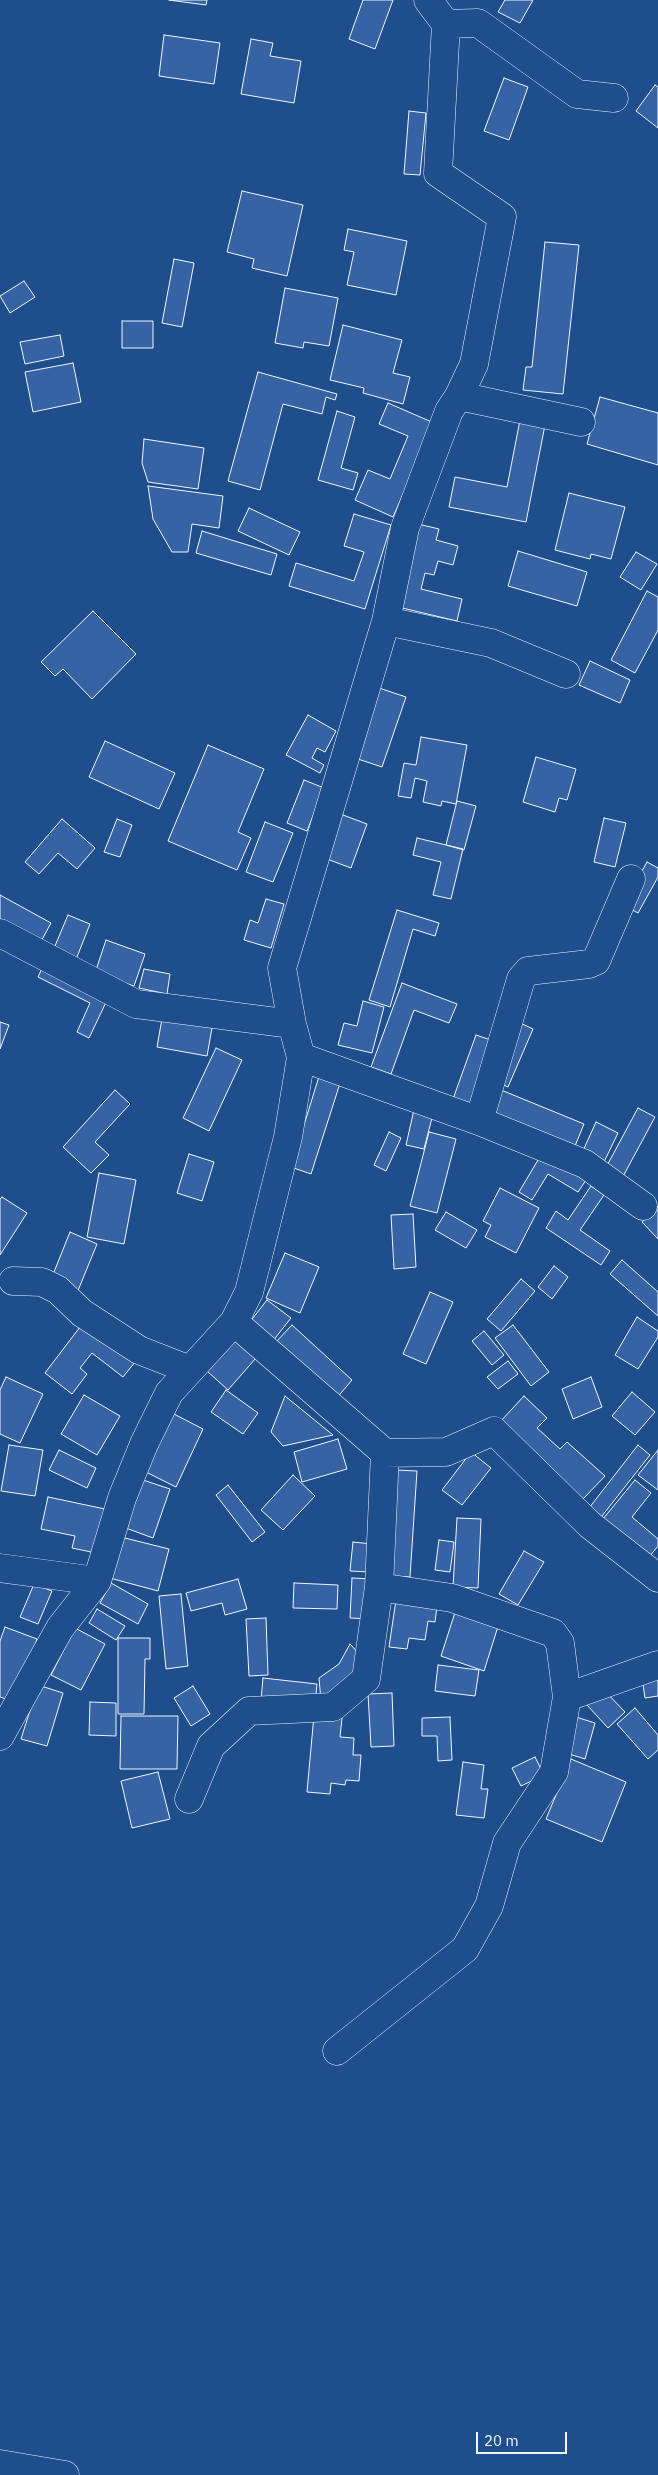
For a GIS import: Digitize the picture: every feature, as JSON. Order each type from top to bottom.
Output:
[{"type":"street","points":[[0,1736],[60,1628],[97,1581],[122,1498],[144,1444],[169,1393],[234,1322],[249,1292],[268,1220],[288,1138],[301,1057],[292,1024],[282,968],[386,621],[405,528],[450,411],[474,364],[502,216],[438,172],[446,24],[428,0]]},
{"type":"street","points":[[446,24],[478,23],[577,94],[614,98]]},
{"type":"street","points":[[459,396],[581,422]]},
{"type":"street","points":[[386,621],[491,643],[566,674]]},
{"type":"street","points":[[479,1121],[521,979],[528,971],[589,964],[596,961],[631,879]]},
{"type":"street","points":[[0,932],[136,1004],[292,1024]]},
{"type":"street","points":[[301,1057],[479,1121],[585,1164],[643,1206]]},
{"type":"street","points":[[12,1281],[42,1282],[58,1290],[82,1313],[139,1350],[190,1370]]},
{"type":"street","points":[[234,1322],[385,1453],[446,1452],[494,1431],[590,1525],[658,1578]]},
{"type":"street","points":[[189,1799],[211,1746],[249,1711],[332,1707],[366,1679],[378,1587],[385,1453]]},
{"type":"street","points":[[0,1568],[97,1581]]},
{"type":"street","points":[[337,2051],[465,1950],[489,1906],[507,1844],[554,1772],[567,1697],[560,1643],[553,1633],[452,1598],[378,1587]]},
{"type":"street","points":[[567,1697],[658,1666]]},
{"type":"street","points":[[0,2464],[65,2475]]},
{"type":"building","points":[[169,0],[207,0],[206,5]]},
{"type":"building","points":[[363,0],[393,0],[375,49],[349,39]]},
{"type":"building","points":[[505,0],[533,0],[520,23],[498,12]]},
{"type":"building","points":[[164,35],[220,43],[214,84],[159,76]]},
{"type":"building","points":[[251,39],[273,43],[270,56],[301,61],[294,103],[241,94]]},
{"type":"building","points":[[504,78],[528,87],[509,140],[484,131]]},
{"type":"building","points":[[655,85],[658,87],[658,128],[636,111]]},
{"type":"building","points":[[409,111],[426,113],[420,175],[404,174]]},
{"type":"building","points":[[242,191],[303,205],[287,276],[252,268],[254,259],[227,252]]},
{"type":"building","points":[[348,229],[407,241],[396,295],[347,285],[354,252],[344,250]]},
{"type":"building","points":[[545,242],[579,245],[563,394],[523,390],[526,367],[532,367]]},
{"type":"building","points":[[174,259],[194,263],[182,327],[162,323]]},
{"type":"building","points":[[24,281],[35,297],[10,313],[0,296]]},
{"type":"building","points":[[285,288],[338,298],[329,346],[304,342],[303,348],[275,343]]},
{"type":"building","points":[[122,321],[153,321],[153,348],[122,348]]},
{"type":"building","points":[[343,325],[402,340],[393,373],[410,377],[403,404],[363,393],[364,388],[330,380]]},
{"type":"building","points":[[60,335],[64,356],[25,364],[20,342]]},
{"type":"building","points":[[73,363],[81,402],[33,412],[25,372]]},
{"type":"building","points":[[258,372],[337,394],[335,400],[326,397],[322,414],[283,404],[260,490],[228,481]]},
{"type":"building","points":[[600,397],[658,413],[658,465],[587,444]]},
{"type":"building","points":[[388,403],[434,423],[393,517],[355,500],[368,470],[390,479],[408,436],[379,424]]},
{"type":"building","points":[[337,411],[355,417],[341,468],[358,473],[353,490],[318,480]]},
{"type":"building","points":[[520,420],[545,425],[526,522],[449,507],[455,477],[507,487]]},
{"type":"building","points":[[144,439],[204,448],[198,489],[148,482],[142,463]]},
{"type":"building","points":[[148,486],[223,496],[219,528],[192,524],[188,552],[172,552],[153,519]]},
{"type":"building","points":[[569,493],[625,507],[611,559],[591,554],[590,559],[555,550]]},
{"type":"building","points":[[249,508],[300,532],[289,555],[238,531]]},
{"type":"building","points":[[354,514],[391,525],[365,609],[289,586],[296,563],[354,581],[364,552],[344,546]]},
{"type":"building","points":[[418,524],[439,529],[436,540],[458,546],[453,565],[438,561],[434,575],[425,573],[421,589],[462,599],[457,621],[398,607]]},
{"type":"building","points":[[202,531],[277,554],[271,575],[196,553]]},
{"type":"building","points":[[518,551],[587,572],[577,606],[508,586]]},
{"type":"building","points":[[636,552],[657,564],[641,590],[620,577]]},
{"type":"building","points":[[647,591],[658,597],[658,630],[635,673],[611,660]]},
{"type":"building","points":[[93,611],[136,654],[92,699],[63,669],[55,676],[41,662]]},
{"type":"building","points":[[590,661],[630,680],[620,703],[579,685]]},
{"type":"building","points":[[379,688],[406,697],[382,767],[355,758]]},
{"type":"building","points":[[308,715],[336,731],[325,752],[317,748],[312,758],[324,765],[320,773],[286,755]]},
{"type":"building","points":[[421,737],[467,745],[456,804],[442,801],[441,806],[423,802],[427,781],[415,778],[411,798],[398,796],[404,763],[416,765]]},
{"type":"building","points":[[105,741],[175,773],[159,809],[89,777]]},
{"type":"building","points":[[208,745],[264,769],[238,832],[251,838],[237,870],[168,841]]},
{"type":"building","points":[[536,757],[576,769],[567,800],[559,798],[555,812],[523,802]]},
{"type":"building","points":[[304,780],[324,788],[307,831],[287,823]]},
{"type":"building","points":[[457,801],[476,806],[464,850],[446,845]]},
{"type":"building","points":[[335,812],[367,824],[351,868],[319,856]]},
{"type":"building","points":[[604,818],[626,823],[615,867],[594,862]]},
{"type":"building","points":[[62,819],[95,848],[77,869],[58,853],[39,874],[25,862]]},
{"type":"building","points":[[117,819],[132,825],[120,857],[104,852]]},
{"type":"building","points":[[265,822],[293,833],[273,882],[246,872]]},
{"type":"building","points":[[417,838],[463,849],[451,899],[433,895],[441,862],[413,855]]},
{"type":"building","points":[[647,862],[658,868],[658,877],[638,913],[623,905]]},
{"type":"building","points":[[0,895],[51,923],[38,947],[0,926]]},
{"type":"building","points":[[266,899],[284,904],[271,948],[244,940],[250,920],[258,923]]},
{"type":"building","points":[[397,910],[439,923],[435,936],[413,929],[390,1007],[369,1000]]},
{"type":"building","points":[[68,915],[90,924],[75,962],[52,953]]},
{"type":"building","points":[[106,940],[145,954],[134,986],[95,973]]},
{"type":"building","points":[[45,962],[108,998],[89,1038],[77,1032],[90,1003],[38,977]]},
{"type":"building","points":[[144,969],[170,974],[167,994],[139,988]]},
{"type":"building","points":[[402,983],[457,1004],[449,1023],[414,1010],[391,1074],[371,1067]]},
{"type":"building","points":[[363,1001],[384,1007],[372,1053],[338,1045],[344,1023],[357,1026]]},
{"type":"building","points":[[163,1013],[213,1022],[207,1056],[157,1047]]},
{"type":"building","points":[[0,1022],[9,1025],[0,1049]]},
{"type":"building","points":[[518,1022],[533,1029],[508,1087],[493,1080]]},
{"type":"building","points":[[476,1035],[494,1041],[471,1105],[453,1099]]},
{"type":"building","points":[[216,1048],[242,1060],[209,1131],[183,1118]]},
{"type":"building","points":[[321,1070],[342,1077],[311,1174],[291,1167]]},
{"type":"building","points":[[115,1090],[130,1104],[95,1142],[109,1155],[91,1173],[63,1147]]},
{"type":"building","points":[[501,1090],[584,1124],[573,1151],[490,1117]]},
{"type":"building","points":[[416,1101],[435,1106],[424,1149],[406,1145]]},
{"type":"building","points":[[638,1108],[655,1117],[620,1182],[603,1173]]},
{"type":"building","points":[[596,1122],[618,1133],[603,1164],[582,1153]]},
{"type":"building","points":[[389,1132],[401,1138],[386,1171],[374,1165]]},
{"type":"building","points":[[429,1132],[456,1139],[437,1213],[410,1206]]},
{"type":"building","points":[[544,1150],[588,1177],[578,1192],[548,1174],[532,1200],[519,1192]]},
{"type":"building","points":[[189,1154],[214,1162],[202,1201],[177,1193]]},
{"type":"building","points":[[99,1173],[136,1180],[124,1244],[87,1237]]},
{"type":"building","points":[[591,1186],[604,1195],[580,1230],[610,1251],[601,1265],[546,1228],[556,1211],[568,1220]]},
{"type":"building","points":[[500,1188],[539,1208],[516,1253],[485,1237],[491,1225],[483,1221]]},
{"type":"building","points":[[2,1197],[27,1213],[0,1255],[0,1199]]},
{"type":"building","points":[[658,1206],[658,1239],[642,1222]]},
{"type":"building","points":[[446,1212],[477,1230],[466,1248],[435,1230]]},
{"type":"building","points":[[413,1214],[416,1267],[394,1269],[391,1215]]},
{"type":"building","points":[[70,1232],[97,1244],[77,1293],[50,1282]]},
{"type":"building","points":[[285,1253],[319,1267],[300,1313],[266,1298]]},
{"type":"building","points":[[622,1260],[658,1292],[658,1316],[610,1274]]},
{"type":"building","points":[[554,1266],[568,1277],[552,1299],[538,1287]]},
{"type":"building","points":[[521,1279],[535,1291],[501,1331],[487,1319]]},
{"type":"building","points":[[430,1292],[453,1302],[426,1364],[403,1354]]},
{"type":"building","points":[[267,1300],[291,1318],[272,1342],[249,1323]]},
{"type":"building","points":[[637,1317],[658,1331],[658,1337],[638,1369],[615,1355]]},
{"type":"building","points":[[83,1323],[135,1362],[123,1377],[92,1353],[80,1368],[87,1374],[72,1394],[45,1373]]},
{"type":"building","points":[[292,1325],[352,1380],[335,1400],[274,1344]]},
{"type":"building","points":[[513,1325],[549,1372],[531,1386],[495,1338]]},
{"type":"building","points":[[484,1331],[504,1355],[492,1365],[472,1341]]},
{"type":"building","points":[[235,1340],[256,1358],[228,1390],[207,1371]]},
{"type":"building","points":[[508,1361],[518,1374],[498,1389],[487,1377]]},
{"type":"building","points":[[6,1377],[43,1394],[20,1443],[0,1434],[0,1390]]},
{"type":"building","points":[[591,1377],[602,1407],[573,1419],[562,1389]]},
{"type":"building","points":[[226,1390],[258,1413],[243,1434],[211,1412]]},
{"type":"building","points":[[632,1392],[655,1412],[635,1435],[612,1416]]},
{"type":"building","points":[[84,1395],[120,1416],[97,1455],[61,1434]]},
{"type":"building","points":[[285,1396],[333,1435],[283,1446],[271,1432]]},
{"type":"building","points":[[524,1396],[547,1418],[537,1428],[560,1449],[567,1442],[605,1476],[582,1500],[499,1423]]},
{"type":"building","points":[[172,1413],[203,1429],[176,1487],[144,1471]]},
{"type":"building","points":[[338,1439],[347,1469],[302,1482],[294,1452]]},
{"type":"building","points":[[9,1445],[43,1450],[35,1496],[1,1491]]},
{"type":"building","points":[[638,1445],[650,1455],[598,1521],[586,1512]]},
{"type":"building","points":[[59,1450],[96,1468],[87,1488],[49,1470]]},
{"type":"building","points":[[658,1450],[658,1490],[638,1475]]},
{"type":"building","points":[[471,1452],[491,1468],[462,1505],[442,1490]]},
{"type":"building","points":[[396,1470],[417,1471],[410,1577],[389,1576]]},
{"type":"building","points":[[293,1475],[315,1496],[283,1530],[261,1510]]},
{"type":"building","points":[[140,1479],[170,1489],[153,1538],[123,1527]]},
{"type":"building","points":[[635,1480],[651,1493],[632,1517],[658,1539],[658,1546],[644,1563],[598,1525]]},
{"type":"building","points":[[228,1485],[265,1532],[252,1542],[216,1495]]},
{"type":"building","points":[[48,1497],[105,1509],[96,1553],[72,1548],[75,1536],[41,1529]]},
{"type":"building","points":[[457,1518],[481,1519],[478,1588],[453,1587]]},
{"type":"building","points":[[117,1536],[169,1549],[158,1591],[106,1577]]},
{"type":"building","points":[[439,1540],[454,1542],[450,1572],[435,1570]]},
{"type":"building","points":[[353,1542],[372,1544],[369,1572],[350,1571]]},
{"type":"building","points":[[524,1551],[544,1562],[518,1605],[499,1594]]},
{"type":"building","points":[[352,1578],[372,1579],[369,1619],[350,1618]]},
{"type":"building","points":[[238,1579],[247,1609],[225,1615],[222,1603],[191,1611],[186,1593]]},
{"type":"building","points":[[111,1583],[148,1604],[138,1624],[100,1603]]},
{"type":"building","points":[[294,1583],[338,1585],[337,1609],[293,1608]]},
{"type":"building","points":[[34,1584],[52,1591],[38,1624],[20,1617]]},
{"type":"building","points":[[181,1594],[188,1666],[166,1669],[159,1596]]},
{"type":"building","points":[[396,1600],[437,1606],[435,1622],[428,1621],[425,1640],[409,1638],[407,1649],[389,1647]]},
{"type":"building","points":[[458,1603],[501,1617],[484,1671],[441,1656]]},
{"type":"building","points":[[97,1609],[125,1626],[116,1640],[89,1623]]},
{"type":"building","points":[[266,1618],[268,1675],[249,1676],[246,1619]]},
{"type":"building","points":[[5,1627],[37,1639],[15,1702],[0,1697],[0,1641]]},
{"type":"building","points":[[75,1628],[105,1644],[81,1690],[51,1675]]},
{"type":"building","points":[[118,1638],[150,1638],[150,1659],[145,1659],[144,1714],[118,1714]]},
{"type":"building","points":[[350,1644],[363,1658],[350,1680],[321,1701],[319,1678],[339,1664]]},
{"type":"building","points":[[438,1665],[479,1670],[475,1696],[435,1691]]},
{"type":"building","points":[[658,1675],[658,1696],[645,1698],[642,1677]]},
{"type":"building","points":[[263,1678],[317,1684],[315,1705],[261,1700]]},
{"type":"building","points":[[38,1685],[63,1693],[47,1746],[21,1739]]},
{"type":"building","points":[[193,1686],[210,1714],[191,1726],[174,1698]]},
{"type":"building","points":[[604,1690],[625,1712],[608,1728],[587,1705]]},
{"type":"building","points":[[392,1693],[394,1746],[371,1747],[368,1694]]},
{"type":"building","points":[[90,1702],[116,1703],[116,1736],[89,1735]]},
{"type":"building","points":[[635,1708],[658,1735],[658,1750],[648,1759],[617,1724]]},
{"type":"building","points":[[314,1715],[342,1718],[340,1737],[354,1738],[353,1755],[361,1755],[359,1781],[346,1780],[345,1785],[331,1783],[330,1794],[307,1792]]},
{"type":"building","points":[[121,1716],[178,1716],[177,1769],[120,1769]]},
{"type":"building","points":[[450,1717],[452,1760],[438,1761],[437,1736],[422,1736],[422,1718]]},
{"type":"building","points":[[576,1717],[595,1723],[585,1759],[566,1753]]},
{"type":"building","points":[[535,1757],[544,1775],[521,1786],[512,1768]]},
{"type":"building","points":[[571,1759],[626,1782],[602,1842],[546,1819]]},
{"type":"building","points":[[463,1762],[484,1765],[481,1789],[488,1789],[484,1818],[456,1815]]},
{"type":"building","points":[[158,1772],[170,1819],[132,1828],[121,1781]]}]
